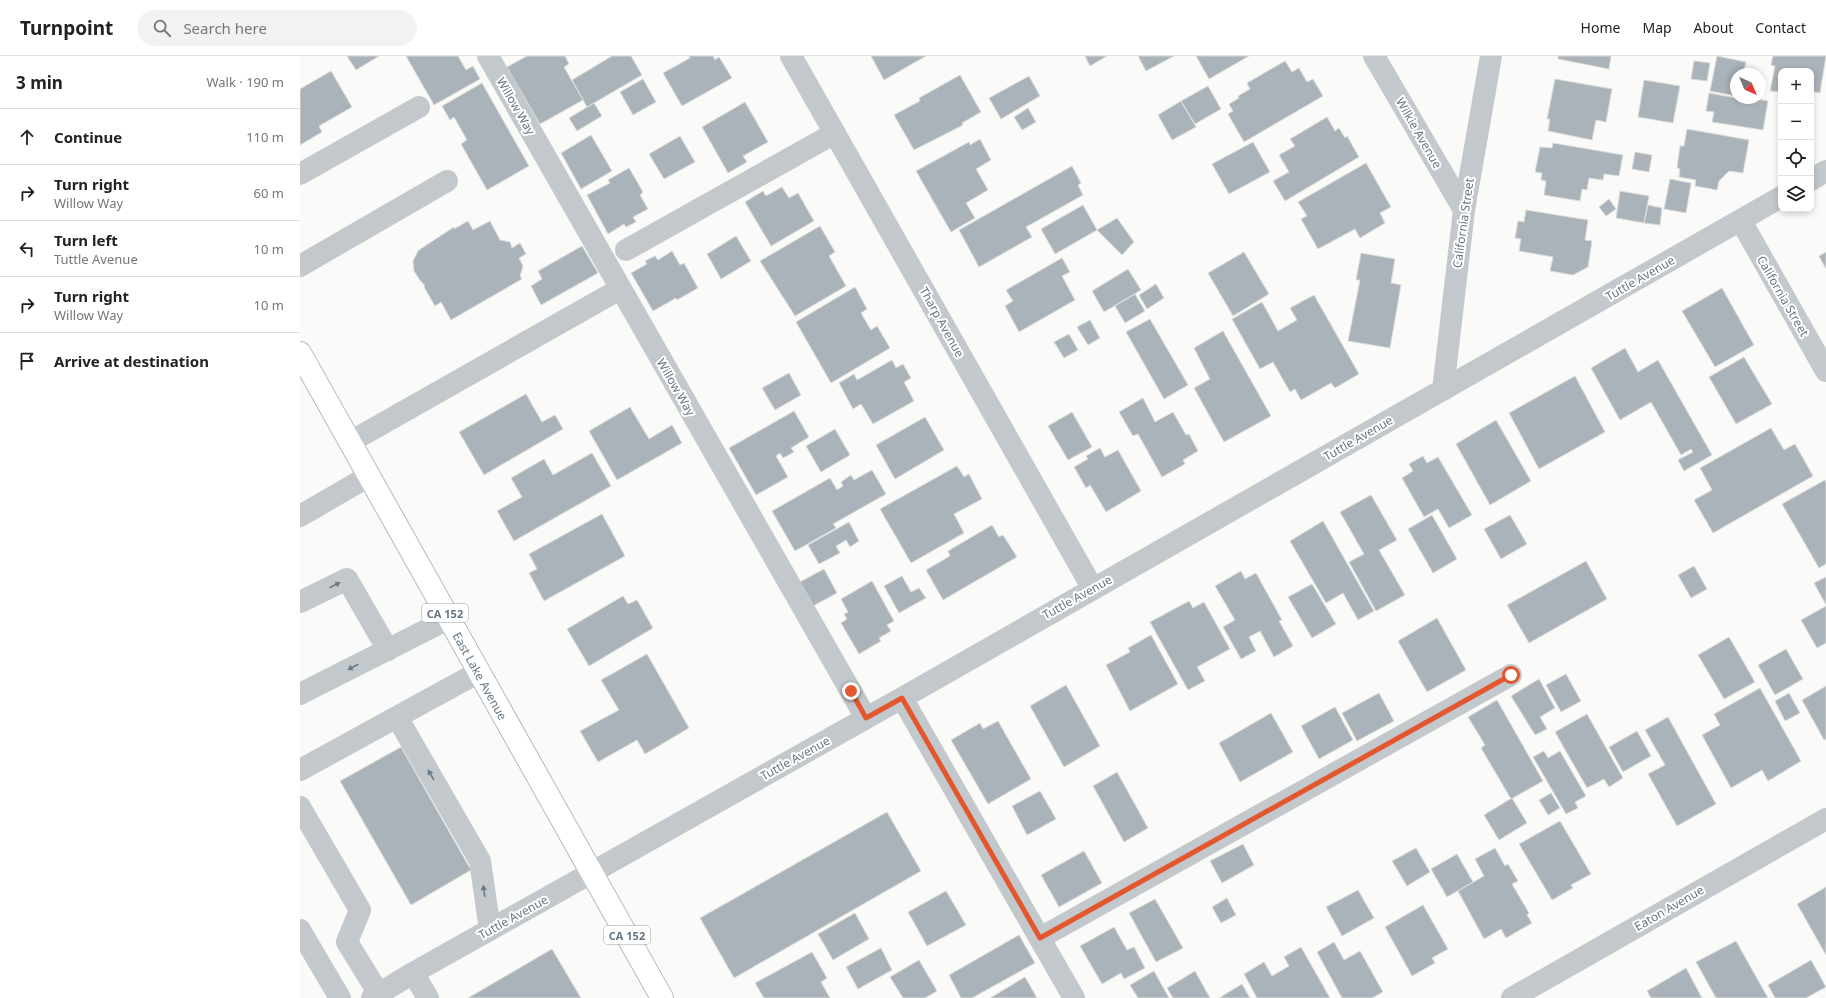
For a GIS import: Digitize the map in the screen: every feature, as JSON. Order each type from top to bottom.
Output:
[{"type":"main road","name":"East Lake Avenue","points":[[300,353],[662,998]]},
{"type":"street","name":"Willow Way","points":[[488,56],[866,718]]},
{"type":"street","name":"Tharp Avenue","points":[[791,56],[1092,588]]},
{"type":"street","name":"Wilkie Avenue","points":[[1374,56],[1464,210]]},
{"type":"street","name":"California Street","points":[[1443,390],[1464,210],[1491,56]]},
{"type":"street","points":[[300,174],[419,107]]},
{"type":"street","points":[[626,250],[835,133]]},
{"type":"street","points":[[1814,178],[1826,171]]},
{"type":"street","points":[[300,266],[447,181]]},
{"type":"street","name":"Tuttle Avenue","points":[[376,996],[413,973],[902,698],[1092,588],[1778,199]]},
{"type":"street","name":"California Street","points":[[1741,221],[1826,371]]},
{"type":"street","points":[[350,442],[620,289]]},
{"type":"street","points":[[300,516],[369,476]]},
{"type":"street","points":[[300,602],[347,579],[388,650]]},
{"type":"street","points":[[300,694],[448,619]]},
{"type":"street","points":[[300,770],[479,672]]},
{"type":"street","points":[[1040,938],[1511,675]]},
{"type":"street","points":[[902,698],[1074,998]]},
{"type":"street","points":[[398,716],[480,861],[490,930]]},
{"type":"street","points":[[300,807],[360,910],[347,942],[376,996]]},
{"type":"street","name":"Eaton Avenue","points":[[1512,998],[1826,819]]},
{"type":"street","points":[[300,930],[340,998]]},
{"type":"street","points":[[413,973],[428,998]]},
{"type":"building","points":[[347,56],[379,56],[356,70]]},
{"type":"building","points":[[406,56],[458,56],[466,70],[473,66],[480,79],[434,105]]},
{"type":"building","points":[[527,56],[565,56],[569,64],[564,67],[583,100],[540,124],[507,67]]},
{"type":"building","points":[[612,56],[631,56],[642,75],[587,107],[572,80]]},
{"type":"building","points":[[689,56],[713,56],[715,60],[719,57],[732,78],[682,106],[663,73],[690,58]]},
{"type":"building","points":[[871,56],[926,56],[884,80]]},
{"type":"building","points":[[1085,56],[1107,56],[1090,66]]},
{"type":"building","points":[[1138,56],[1174,56],[1146,71]]},
{"type":"building","points":[[1196,56],[1249,56],[1209,79]]},
{"type":"building","points":[[1558,56],[1611,56],[1609,69],[1558,59]]},
{"type":"building","points":[[1717,56],[1746,62],[1744,68],[1730,68],[1730,95],[1710,91]]},
{"type":"building","points":[[1773,56],[1826,56],[1820,93],[1814,92],[1814,68],[1778,68],[1778,92],[1770,91],[1775,66],[1771,65]]},
{"type":"building","points":[[1285,61],[1292,72],[1299,68],[1307,82],[1313,79],[1323,96],[1244,142],[1228,114],[1233,111],[1229,104],[1239,98],[1238,96],[1250,89],[1247,83]]},
{"type":"building","points":[[1694,61],[1710,63],[1707,81],[1691,79]]},
{"type":"building","points":[[331,71],[352,107],[319,126],[322,132],[300,145],[300,89]]},
{"type":"building","points":[[960,75],[981,112],[962,123],[963,125],[914,150],[894,115],[920,101],[919,98]]},
{"type":"building","points":[[1029,76],[1040,96],[1001,119],[989,98]]},
{"type":"building","points":[[643,79],[656,102],[633,115],[620,92]]},
{"type":"building","points":[[1555,79],[1612,89],[1606,122],[1596,120],[1592,140],[1548,131],[1550,119],[1547,119]]},
{"type":"building","points":[[1644,80],[1680,86],[1673,123],[1638,117]]},
{"type":"building","points":[[482,83],[529,166],[487,190],[461,144],[467,140],[454,117],[450,120],[442,106]]},
{"type":"building","points":[[1208,86],[1221,109],[1195,124],[1181,101]]},
{"type":"building","points":[[1709,93],[1730,97],[1730,104],[1766,104],[1766,101],[1768,101],[1763,130],[1712,122],[1714,112],[1706,111]]},
{"type":"building","points":[[1181,101],[1196,127],[1172,140],[1158,115]]},
{"type":"building","points":[[745,102],[768,142],[743,156],[747,162],[728,173],[702,127]]},
{"type":"building","points":[[594,103],[602,116],[577,131],[569,118]]},
{"type":"building","points":[[1028,108],[1036,122],[1022,130],[1014,117]]},
{"type":"building","points":[[1327,117],[1335,131],[1339,128],[1345,138],[1347,136],[1359,157],[1285,201],[1273,181],[1289,172],[1279,155],[1295,146],[1290,139]]},
{"type":"building","points":[[1687,129],[1749,140],[1743,173],[1729,171],[1719,181],[1717,190],[1695,186],[1696,180],[1679,177],[1680,169],[1677,168],[1680,146],[1684,146]]},
{"type":"building","points":[[591,135],[612,171],[581,189],[561,153]]},
{"type":"building","points":[[680,136],[695,162],[664,179],[649,154]]},
{"type":"building","points":[[980,139],[991,160],[976,169],[988,190],[966,203],[975,218],[951,232],[916,171],[969,142],[970,145]]},
{"type":"building","points":[[1253,142],[1270,172],[1229,194],[1212,164]]},
{"type":"building","points":[[1553,143],[1623,155],[1619,176],[1604,174],[1603,180],[1589,178],[1587,190],[1582,189],[1580,201],[1544,195],[1546,181],[1541,180],[1542,173],[1535,172],[1540,147],[1552,148]]},
{"type":"building","points":[[1635,152],[1652,155],[1649,172],[1632,169]]},
{"type":"building","points":[[1366,163],[1391,207],[1380,213],[1385,223],[1360,238],[1355,229],[1318,249],[1301,219],[1307,216],[1298,202]]},
{"type":"building","points":[[1072,166],[1081,183],[1078,185],[1083,195],[1026,227],[1032,237],[979,267],[959,230]]},
{"type":"building","points":[[629,168],[643,192],[640,195],[648,209],[633,217],[636,222],[626,227],[624,224],[608,234],[587,195],[610,183],[608,180]]},
{"type":"building","points":[[1670,179],[1691,183],[1686,213],[1664,209]]},
{"type":"building","points":[[782,187],[789,198],[798,193],[814,221],[771,246],[745,202],[763,191],[766,196]]},
{"type":"building","points":[[1620,191],[1649,196],[1644,223],[1616,218]]},
{"type":"building","points":[[1609,199],[1616,209],[1606,216],[1599,207]]},
{"type":"building","points":[[1083,205],[1097,230],[1055,254],[1041,229]]},
{"type":"building","points":[[1648,205],[1662,208],[1660,225],[1644,223]]},
{"type":"building","points":[[1526,210],[1588,220],[1585,240],[1592,241],[1588,267],[1573,275],[1550,271],[1553,257],[1519,251],[1521,239],[1515,238],[1518,221],[1524,222]]},
{"type":"building","points":[[1117,218],[1134,242],[1122,255],[1097,230]]},
{"type":"building","points":[[468,221],[473,230],[490,221],[500,240],[510,242],[512,248],[520,243],[526,254],[519,258],[523,266],[520,276],[522,279],[451,320],[441,302],[435,306],[424,287],[425,286],[414,271],[413,261],[418,251],[422,248],[454,227],[454,229]]},
{"type":"building","points":[[820,226],[835,252],[829,256],[846,286],[795,316],[760,261]]},
{"type":"building","points":[[736,236],[751,261],[721,279],[707,254]]},
{"type":"building","points":[[582,246],[598,273],[541,305],[531,286],[542,279],[538,271]]},
{"type":"building","points":[[672,251],[680,265],[684,263],[698,288],[653,311],[631,273],[647,264],[645,261],[655,256],[658,260]]},
{"type":"building","points":[[1244,252],[1269,294],[1233,316],[1208,273]]},
{"type":"building","points":[[1826,252],[1826,269],[1819,256]]},
{"type":"building","points":[[1361,253],[1395,259],[1391,283],[1401,285],[1390,348],[1348,341],[1360,280],[1356,280]]},
{"type":"building","points":[[1062,258],[1070,272],[1062,276],[1075,300],[1019,332],[1005,306],[1013,301],[1006,290]]},
{"type":"building","points":[[1128,269],[1141,290],[1104,312],[1092,291]]},
{"type":"building","points":[[1156,284],[1164,298],[1147,309],[1139,295]]},
{"type":"building","points":[[855,287],[867,309],[861,313],[871,330],[877,326],[890,348],[831,383],[796,322]]},
{"type":"building","points":[[1722,288],[1754,345],[1715,367],[1682,311]]},
{"type":"building","points":[[1135,294],[1145,311],[1125,323],[1115,306]]},
{"type":"building","points":[[1314,295],[1359,374],[1335,388],[1331,383],[1301,400],[1295,389],[1290,392],[1273,362],[1260,369],[1232,319],[1262,302],[1278,331],[1297,320],[1290,308]]},
{"type":"building","points":[[1150,319],[1188,385],[1164,399],[1126,332]]},
{"type":"building","points":[[1090,320],[1100,338],[1088,345],[1077,327]]},
{"type":"building","points":[[1223,331],[1271,416],[1224,442],[1194,388],[1210,379],[1194,348]]},
{"type":"building","points":[[1069,334],[1078,350],[1064,358],[1054,342]]},
{"type":"building","points":[[1625,348],[1638,372],[1658,360],[1712,455],[1684,471],[1678,460],[1693,452],[1691,449],[1681,455],[1651,402],[1620,420],[1591,368]]},
{"type":"building","points":[[1744,357],[1772,404],[1736,424],[1709,377]]},
{"type":"building","points":[[892,360],[896,368],[903,364],[911,378],[904,382],[914,401],[873,424],[861,404],[853,409],[839,383],[854,374],[857,380]]},
{"type":"building","points":[[789,373],[801,395],[775,410],[762,388]]},
{"type":"building","points":[[1575,376],[1605,432],[1539,469],[1509,413]]},
{"type":"building","points":[[526,394],[542,422],[555,415],[563,429],[484,475],[459,432]]},
{"type":"building","points":[[1143,398],[1155,422],[1173,412],[1186,435],[1189,434],[1198,451],[1183,460],[1185,464],[1162,477],[1138,434],[1133,436],[1119,412]]},
{"type":"building","points":[[630,407],[649,439],[672,425],[682,443],[617,480],[589,431]]},
{"type":"building","points":[[794,411],[809,437],[791,448],[794,452],[783,458],[780,453],[776,456],[788,477],[756,495],[729,448]]},
{"type":"building","points":[[1072,412],[1092,447],[1068,460],[1048,426]]},
{"type":"building","points":[[925,417],[944,450],[895,479],[876,445]]},
{"type":"building","points":[[1496,420],[1531,481],[1490,505],[1456,444]]},
{"type":"building","points":[[1771,428],[1784,450],[1795,444],[1813,476],[1713,533],[1694,500],[1712,490],[1700,468]]},
{"type":"building","points":[[835,429],[850,455],[821,472],[806,446]]},
{"type":"building","points":[[1100,448],[1105,457],[1118,450],[1141,491],[1106,512],[1090,485],[1086,488],[1074,467],[1088,459],[1086,456]]},
{"type":"building","points":[[592,453],[611,486],[514,541],[497,511],[522,497],[511,478],[544,459],[553,475]]},
{"type":"building","points":[[1423,456],[1427,463],[1438,457],[1472,515],[1449,528],[1438,509],[1424,517],[1402,478],[1413,471],[1409,464]]},
{"type":"building","points":[[957,466],[964,477],[969,474],[982,499],[954,514],[964,533],[911,563],[880,509]]},
{"type":"building","points":[[872,470],[886,494],[833,524],[836,528],[795,551],[772,511],[830,478],[837,490],[843,486],[841,482],[851,475],[854,480]]},
{"type":"building","points":[[1825,480],[1826,564],[1819,568],[1782,504]]},
{"type":"building","points":[[1371,495],[1397,540],[1379,550],[1405,595],[1376,611],[1349,562],[1364,554],[1340,512]]},
{"type":"building","points":[[602,514],[625,556],[544,601],[529,573],[537,569],[529,554]]},
{"type":"building","points":[[1432,515],[1457,559],[1433,573],[1408,529]]},
{"type":"building","points":[[1510,515],[1527,544],[1501,559],[1484,529]]},
{"type":"building","points":[[1323,521],[1374,611],[1358,620],[1343,593],[1326,603],[1290,541]]},
{"type":"building","points":[[849,522],[859,541],[850,547],[846,540],[836,546],[840,553],[819,564],[808,545]]},
{"type":"building","points":[[992,525],[999,537],[1003,535],[1017,557],[943,600],[926,570],[950,556],[948,551]]},
{"type":"building","points":[[1586,561],[1607,599],[1529,643],[1507,605]]},
{"type":"building","points":[[1694,566],[1707,589],[1691,598],[1678,575]]},
{"type":"building","points":[[824,569],[837,593],[813,606],[800,582]]},
{"type":"building","points":[[1241,571],[1245,579],[1256,573],[1282,620],[1279,621],[1293,646],[1274,657],[1260,631],[1249,637],[1256,651],[1241,659],[1223,627],[1235,620],[1215,586]]},
{"type":"building","points":[[902,576],[911,592],[919,588],[926,598],[899,613],[884,586]]},
{"type":"building","points":[[1826,577],[1826,605],[1814,583]]},
{"type":"building","points":[[872,581],[894,621],[887,625],[891,631],[879,638],[881,641],[859,654],[841,623],[847,619],[844,614],[848,612],[841,599]]},
{"type":"building","points":[[1312,584],[1336,624],[1312,638],[1288,597]]},
{"type":"building","points":[[623,596],[628,604],[637,600],[653,628],[589,666],[567,629]]},
{"type":"building","points":[[1189,601],[1193,608],[1204,602],[1230,649],[1197,667],[1205,681],[1188,690],[1150,622]]},
{"type":"building","points":[[1826,606],[1826,643],[1817,648],[1801,620]]},
{"type":"building","points":[[1437,618],[1466,670],[1427,692],[1398,641]]},
{"type":"building","points":[[1151,635],[1178,684],[1130,711],[1106,665],[1130,652],[1128,648]]},
{"type":"building","points":[[1729,637],[1755,682],[1724,699],[1698,655]]},
{"type":"building","points":[[1786,649],[1803,679],[1775,695],[1758,665]]},
{"type":"building","points":[[647,654],[689,728],[645,754],[637,740],[598,762],[580,731],[619,710],[601,680]]},
{"type":"building","points":[[1566,674],[1581,701],[1561,712],[1546,685]]},
{"type":"building","points":[[1539,679],[1555,708],[1540,717],[1547,729],[1535,735],[1511,696]]},
{"type":"building","points":[[1066,685],[1100,746],[1064,767],[1030,706]]},
{"type":"building","points":[[1826,686],[1826,739],[1824,740],[1802,700]]},
{"type":"building","points":[[1760,688],[1801,761],[1768,781],[1762,770],[1731,788],[1702,735],[1720,725],[1714,714]]},
{"type":"building","points":[[1379,693],[1394,721],[1357,741],[1342,713]]},
{"type":"building","points":[[1789,693],[1800,713],[1785,721],[1775,701]]},
{"type":"building","points":[[1497,700],[1543,781],[1511,799],[1481,748],[1485,745],[1468,717]]},
{"type":"building","points":[[1335,707],[1353,740],[1319,759],[1301,726]]},
{"type":"building","points":[[1271,713],[1293,752],[1240,782],[1219,743]]},
{"type":"building","points":[[1587,714],[1623,778],[1609,787],[1604,779],[1587,788],[1555,732]]},
{"type":"building","points":[[1668,717],[1716,804],[1677,826],[1648,774],[1665,765],[1645,730]]},
{"type":"building","points":[[998,721],[1031,779],[988,804],[951,740],[980,723],[983,729]]},
{"type":"building","points":[[1637,731],[1651,756],[1623,772],[1609,747]]},
{"type":"building","points":[[401,747],[471,870],[411,905],[340,781]]},
{"type":"building","points":[[1544,751],[1548,758],[1560,751],[1586,796],[1575,802],[1578,808],[1566,814],[1533,757]]},
{"type":"building","points":[[1117,772],[1148,828],[1124,842],[1093,786]]},
{"type":"building","points":[[1040,791],[1056,819],[1027,835],[1012,806]]},
{"type":"building","points":[[1551,793],[1560,808],[1548,815],[1539,800]]},
{"type":"building","points":[[1512,798],[1527,823],[1499,840],[1484,815]]},
{"type":"building","points":[[887,812],[921,871],[734,978],[700,918]]},
{"type":"building","points":[[1560,821],[1591,874],[1571,885],[1573,888],[1552,900],[1519,844]]},
{"type":"building","points":[[1243,844],[1254,865],[1222,883],[1210,861]]},
{"type":"building","points":[[1416,848],[1430,872],[1407,886],[1392,861]]},
{"type":"building","points":[[1495,848],[1505,866],[1508,864],[1518,881],[1512,884],[1529,913],[1527,915],[1532,923],[1506,938],[1501,929],[1484,939],[1458,891],[1484,876],[1475,859]]},
{"type":"building","points":[[1084,851],[1102,883],[1059,907],[1041,875]]},
{"type":"building","points":[[1457,854],[1473,882],[1447,897],[1431,869]]},
{"type":"building","points":[[1826,887],[1826,955],[1797,904]]},
{"type":"building","points":[[1358,890],[1374,918],[1342,936],[1326,907]]},
{"type":"building","points":[[946,891],[966,925],[927,946],[908,912]]},
{"type":"building","points":[[1227,898],[1236,915],[1221,923],[1212,907]]},
{"type":"building","points":[[1155,899],[1183,948],[1156,962],[1129,913]]},
{"type":"building","points":[[1423,905],[1448,949],[1432,958],[1435,963],[1412,976],[1385,927]]},
{"type":"building","points":[[855,913],[869,939],[833,960],[818,934]]},
{"type":"building","points":[[1114,927],[1127,950],[1134,947],[1145,968],[1124,979],[1121,973],[1102,984],[1080,946]]},
{"type":"building","points":[[1019,935],[1035,963],[972,998],[961,998],[949,975]]},
{"type":"building","points":[[1736,941],[1768,998],[1716,998],[1696,962]]},
{"type":"building","points":[[1334,942],[1344,960],[1360,951],[1383,992],[1372,998],[1342,998],[1317,952]]},
{"type":"building","points":[[1301,947],[1330,998],[1257,998],[1244,974],[1264,962],[1272,976],[1289,966],[1284,957]]},
{"type":"building","points":[[881,948],[892,970],[858,989],[846,967]]},
{"type":"building","points":[[552,949],[581,998],[468,998]]},
{"type":"building","points":[[812,952],[827,978],[821,982],[830,998],[764,998],[755,983]]},
{"type":"building","points":[[919,960],[937,991],[925,998],[903,998],[890,977]]},
{"type":"building","points":[[1811,960],[1826,987],[1806,998],[1775,998],[1768,985]]},
{"type":"building","points":[[1686,968],[1702,998],[1651,998],[1647,991]]},
{"type":"building","points":[[1154,971],[1169,998],[1138,998],[1130,985]]},
{"type":"building","points":[[1195,971],[1210,998],[1173,998],[1167,988]]},
{"type":"building","points":[[1025,977],[1037,998],[990,998]]},
{"type":"building","points":[[1242,984],[1250,998],[1219,998]]},
{"type":"route","points":[[851,691],[866,718],[902,698],[1040,938],[1511,675]]}]
